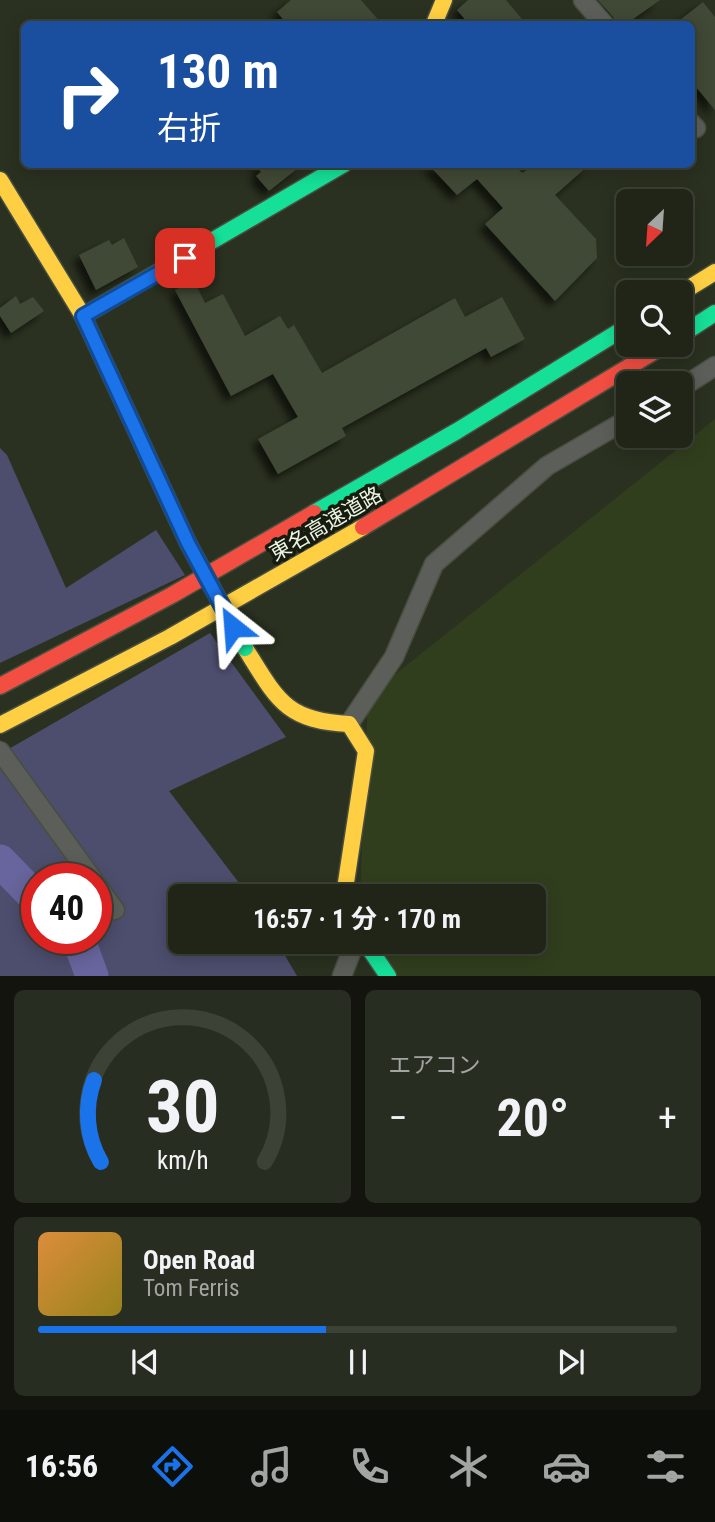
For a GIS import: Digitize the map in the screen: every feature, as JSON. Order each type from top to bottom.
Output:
[{"type":"main road","points":[[435,21],[444,0]]},
{"type":"main road","points":[[83,316],[337,168]]},
{"type":"main road","points":[[0,180],[83,316],[188,543],[244,648],[268,684],[301,717],[318,723],[349,724],[366,751],[346,884]]},
{"type":"main road","points":[[693,286],[715,272]]},
{"type":"main road","points":[[693,327],[715,313]]},
{"type":"main road","name":"東名高速道路","points":[[0,686],[45,665],[422,451],[616,333]]},
{"type":"main road","name":"東名高速道路","points":[[0,724],[220,610],[466,467],[645,357]]},
{"type":"main road","points":[[373,954],[388,976]]},
{"type":"street","points":[[583,0],[601,21]]},
{"type":"street","points":[[693,380],[715,366]]},
{"type":"street","points":[[349,724],[394,657],[434,564],[547,466],[616,426]]},
{"type":"street","points":[[0,751],[81,863]]},
{"type":"street","points":[[112,906],[115,910]]},
{"type":"street","points":[[342,976],[350,954]]},
{"type":"shaded area","points":[[715,419],[715,976],[383,976],[371,954],[546,954],[546,884],[360,884],[368,696],[679,448],[693,448],[693,437]]},
{"type":"shaded area","points":[[0,448],[7,455],[66,588],[156,530],[185,575],[0,663]]},
{"type":"shaded area","points":[[210,633],[286,737],[169,791],[240,884],[168,884],[168,954],[284,954],[297,976],[0,976],[0,754]]},
{"type":"building","points":[[291,0],[361,0],[379,21],[284,21],[277,12]]},
{"type":"building","points":[[468,0],[506,0],[524,21],[466,21],[457,10]]},
{"type":"building","points":[[598,0],[660,0],[630,21],[614,21]]},
{"type":"building","points":[[703,2],[715,17],[715,110],[695,86],[695,21],[679,21]]},
{"type":"building","points":[[258,168],[298,168],[269,191],[256,176],[261,172]]},
{"type":"building","points":[[432,168],[517,168],[522,173],[530,168],[585,168],[555,195],[596,239],[597,258],[555,301],[485,224],[503,208],[477,179],[457,195]]},
{"type":"building","points":[[124,238],[138,267],[96,290],[79,255],[109,240],[112,245]]},
{"type":"building","points":[[194,281],[205,303],[223,294],[245,336],[280,316],[288,329],[294,325],[322,373],[455,298],[465,317],[502,297],[525,339],[491,357],[486,348],[342,428],[346,436],[278,474],[258,439],[298,417],[273,374],[231,396],[175,290]]},
{"type":"building","points":[[16,296],[20,304],[33,297],[44,311],[11,333],[0,316],[0,308]]},
{"type":"waterway","points":[[0,861],[21,883]]},
{"type":"waterway","points":[[84,954],[92,976]]},
{"type":"traffic: fast","points":[[83,316],[337,168]]},
{"type":"traffic: fast","points":[[693,327],[715,313]]},
{"type":"traffic: fast","points":[[314,513],[457,431],[616,333]]},
{"type":"traffic: fast","points":[[188,543],[245,648]]},
{"type":"traffic: fast","points":[[373,954],[388,976]]},
{"type":"traffic: slow","points":[[435,21],[444,0]]},
{"type":"traffic: slow","points":[[0,180],[83,316],[188,543]]},
{"type":"traffic: slow","points":[[693,286],[715,272]]},
{"type":"traffic: slow","points":[[0,725],[170,637],[363,527]]},
{"type":"traffic: slow","points":[[245,648],[275,694],[285,704],[310,718],[349,724],[366,751],[346,884]]},
{"type":"traffic: jam","points":[[363,527],[645,357]]},
{"type":"traffic: jam","points":[[0,686],[172,595],[314,513]]},
{"type":"route","points":[[185,258],[83,316],[188,543],[233,627]]}]
